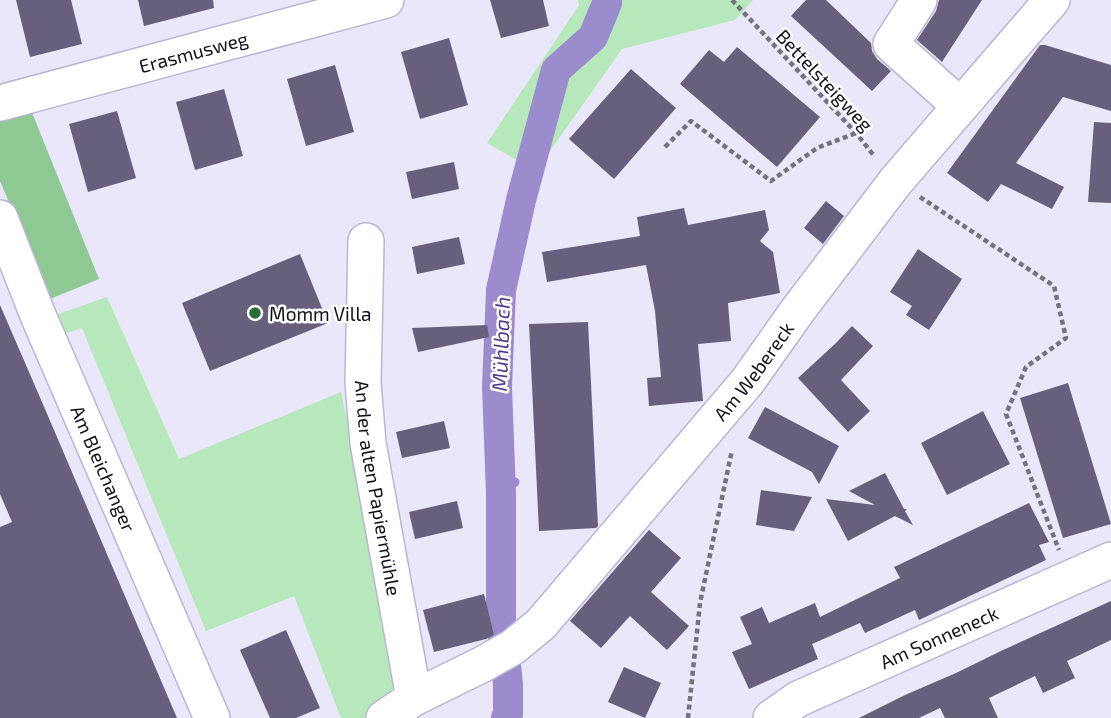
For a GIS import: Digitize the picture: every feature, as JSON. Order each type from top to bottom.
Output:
[{"type":"street","name":"Erasmusweg","points":[[0,103],[386,0]]},
{"type":"street","points":[[919,0],[891,44],[960,106]]},
{"type":"street","name":"Am Webereck","points":[[414,698],[513,648],[541,624],[747,382],[896,181],[1052,0]]},
{"type":"street","name":"Am Bleichanger","points":[[0,218],[37,313],[212,718]]},
{"type":"street","name":"An der alten Papiermühle","points":[[366,241],[363,383],[368,443],[414,698]]},
{"type":"street","name":"Am Sonneneck","points":[[771,718],[798,699],[1111,559]]},
{"type":"street","points":[[384,718],[414,698]]},
{"type":"path","name":"Bettelsteigweg","points":[[732,0],[856,133],[896,181],[1054,286],[1066,338],[1026,367],[1006,414],[1069,578]]},
{"type":"path","points":[[665,147],[691,121],[771,181],[817,148],[856,133]]},
{"type":"path","points":[[688,718],[700,603],[734,441]]},
{"type":"green space","points":[[578,0],[753,0],[735,20],[622,49],[536,171],[487,143],[579,5]]},
{"type":"green space","points":[[31,110],[99,279],[50,299],[0,181],[0,118]]},
{"type":"green space","points":[[107,297],[179,459],[341,392],[407,696],[375,718],[341,718],[294,596],[206,631],[82,328],[58,336],[50,317]]},
{"type":"building","points":[[16,0],[71,0],[82,44],[30,57]]},
{"type":"building","points":[[138,0],[213,0],[214,8],[144,26]]},
{"type":"building","points":[[490,0],[543,0],[549,26],[501,38]]},
{"type":"building","points":[[806,0],[826,0],[871,43],[877,59],[891,71],[872,91],[791,16]]},
{"type":"building","points":[[939,0],[982,0],[942,62],[917,40],[936,11]]},
{"type":"building","points":[[449,38],[468,105],[420,119],[401,52]]},
{"type":"building","points":[[1040,45],[1111,65],[1111,111],[1063,97],[1016,163],[1064,187],[1052,209],[1001,184],[988,202],[947,173]]},
{"type":"building","points":[[737,47],[820,117],[777,167],[680,84],[709,50],[724,62]]},
{"type":"building","points":[[335,65],[354,132],[306,146],[287,79]]},
{"type":"building","points":[[631,69],[676,108],[614,179],[569,139]]},
{"type":"building","points":[[224,89],[243,156],[195,170],[176,102]]},
{"type":"building","points":[[117,111],[136,178],[88,192],[69,124]]},
{"type":"building","points":[[1094,122],[1111,123],[1111,203],[1088,202]]},
{"type":"building","points":[[454,162],[459,189],[412,199],[406,172]]},
{"type":"building","points":[[826,201],[844,216],[823,244],[804,228]]},
{"type":"building","points":[[684,208],[688,225],[765,210],[769,230],[760,241],[773,252],[780,293],[728,303],[731,341],[698,344],[703,401],[649,406],[647,378],[661,377],[655,311],[646,265],[547,282],[542,252],[640,236],[637,217]]},
{"type":"building","points":[[459,237],[465,264],[417,274],[412,247]]},
{"type":"building","points":[[918,249],[962,279],[929,330],[906,315],[912,306],[890,292]]},
{"type":"building","name":"Momm Villa","points":[[300,254],[328,323],[210,371],[182,303]]},
{"type":"building","points":[[0,305],[177,718],[0,718],[0,527],[12,522],[0,494]]},
{"type":"building","points":[[588,322],[598,526],[539,531],[529,324]]},
{"type":"building","points":[[487,325],[489,337],[418,352],[412,328]]},
{"type":"building","points":[[852,326],[873,346],[841,380],[870,411],[848,432],[798,378]]},
{"type":"building","points":[[1068,383],[1111,524],[1063,538],[1020,398]]},
{"type":"building","points":[[765,407],[839,446],[819,484],[812,472],[748,438]]},
{"type":"building","points":[[983,411],[1010,464],[947,495],[921,443]]},
{"type":"building","points":[[444,421],[450,448],[402,458],[396,432]]},
{"type":"building","points":[[885,473],[904,509],[907,509],[905,511],[913,525],[895,516],[848,541],[826,499],[875,505],[849,491]]},
{"type":"building","points":[[761,490],[812,497],[794,531],[756,525]]},
{"type":"building","points":[[457,501],[463,528],[415,539],[409,512]]},
{"type":"building","points":[[1029,503],[1049,542],[1039,545],[1046,560],[919,620],[915,610],[865,633],[860,623],[812,644],[818,659],[749,689],[732,652],[752,644],[740,617],[762,607],[769,623],[815,603],[820,617],[900,578],[894,567]]},
{"type":"building","points":[[649,530],[681,558],[651,592],[689,626],[667,650],[630,616],[601,648],[570,621]]},
{"type":"building","points":[[484,594],[494,635],[434,652],[423,610]]},
{"type":"building","points":[[1111,601],[1111,640],[1067,661],[1075,678],[1043,693],[1035,676],[989,698],[998,718],[945,718],[940,708],[919,718],[859,718],[905,695]]},
{"type":"building","points":[[286,630],[320,708],[296,718],[270,718],[240,650]]},
{"type":"building","points":[[624,667],[661,683],[645,718],[608,702]]},
{"type":"waterway","name":"Mühlbach","points":[[506,718],[508,684],[501,620],[501,494],[497,387],[501,290],[521,200],[556,70],[593,37],[607,0]]},
{"type":"waterway","points":[[501,494],[515,482]]},
{"type":"place","name":"Momm Villa","points":[[255,313]]}]
